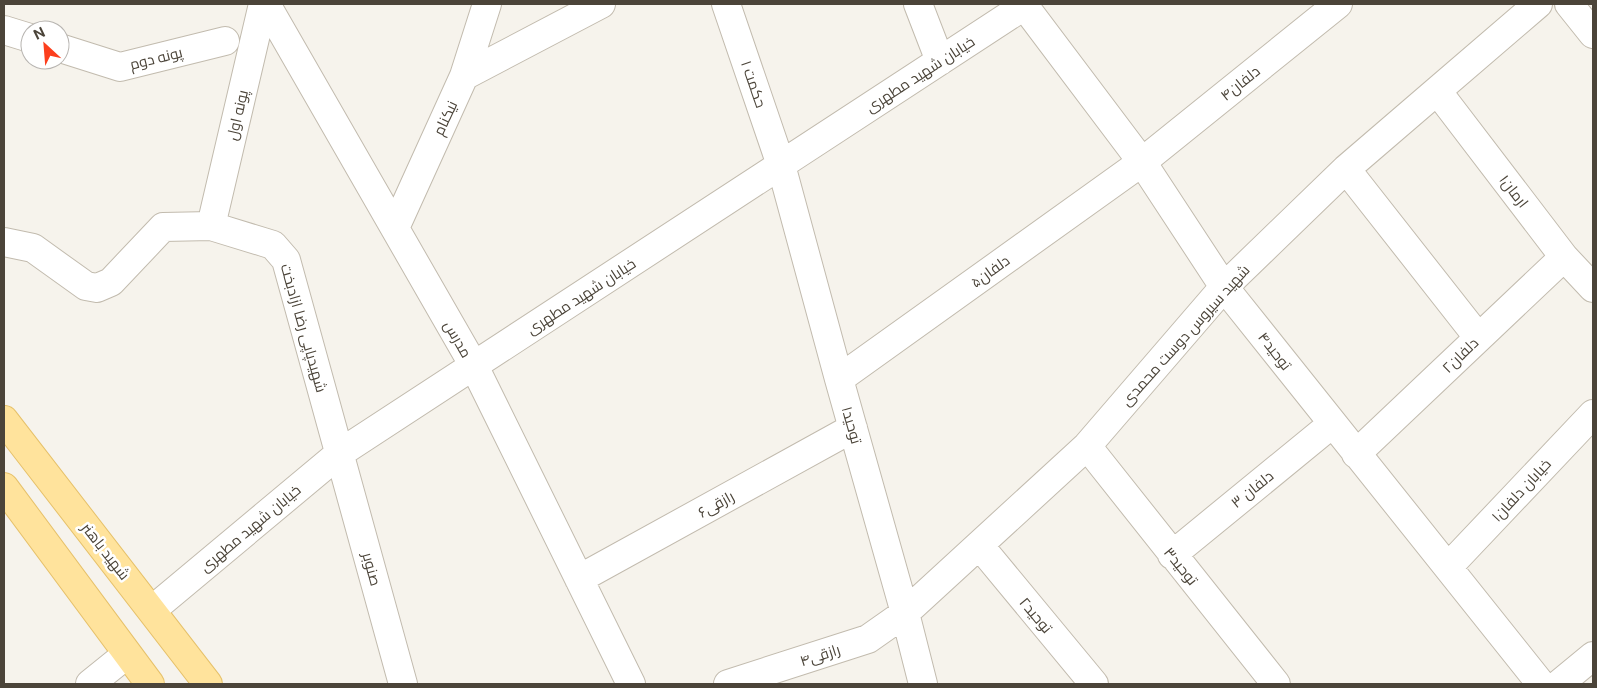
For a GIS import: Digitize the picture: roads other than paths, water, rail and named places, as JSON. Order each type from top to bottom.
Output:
[{"type":"main road","name":"شهید باهنر","points":[[4,420],[208,684]]},
{"type":"main road","points":[[4,488],[126,655],[150,684]]},
{"type":"street","name":"پونه اول","points":[[211,226],[264,4]]},
{"type":"street","name":"مدرس","points":[[264,4],[474,366],[631,684]]},
{"type":"street","name":"نیکنام","points":[[395,228],[464,76],[487,4]]},
{"type":"street","points":[[464,76],[601,4]]},
{"type":"street","name":"حکمت ۱","points":[[726,4],[781,165]]},
{"type":"street","points":[[918,4],[940,61]]},
{"type":"street","name":"دلفان۴","points":[[1142,162],[1338,4]]},
{"type":"street","name":"شهید سیروس دوست محمدی","points":[[905,613],[1087,446],[1224,287],[1346,169],[1438,92],[1538,4]]},
{"type":"street","points":[[1569,4],[1593,34]]},
{"type":"street","name":"خیابان شهید مطهری","points":[[152,610],[340,453],[1025,5]]},
{"type":"street","name":"توحید۴","points":[[1025,5],[1142,162],[1224,287],[1542,684]]},
{"type":"street","points":[[4,30],[20,35]]},
{"type":"street","name":"پونه دوم","points":[[70,51],[120,67],[224,41]]},
{"type":"street","name":"ارمان۱","points":[[1438,92],[1564,257],[1593,288]]},
{"type":"street","name":"دلفان۵","points":[[839,379],[1142,162]]},
{"type":"street","name":"توحید۱","points":[[781,165],[923,684]]},
{"type":"street","points":[[1346,169],[1478,337]]},
{"type":"street","name":"شهیدپاپی رضا ازادبخت","points":[[4,242],[33,248],[86,286],[97,288],[111,282],[164,227],[211,226],[273,245],[286,260],[340,453]]},
{"type":"street","name":"دلفان۲","points":[[1356,454],[1564,257]]},
{"type":"street","name":"خیابان دلفان۱","points":[[1449,566],[1593,414]]},
{"type":"street","name":"دلفان ۳","points":[[1172,555],[1332,424]]},
{"type":"street","name":"رازقی۶","points":[[579,579],[853,428]]},
{"type":"street","name":"توحید۳","points":[[1087,446],[1276,684]]},
{"type":"street","name":"صنوبر","points":[[340,453],[403,684]]},
{"type":"street","name":"توحید۲","points":[[979,545],[1094,684]]},
{"type":"street","name":"رازقی۴","points":[[728,684],[868,639],[905,613]]},
{"type":"street","points":[[90,684],[126,655]]},
{"type":"street","points":[[1560,684],[1593,656]]}]
